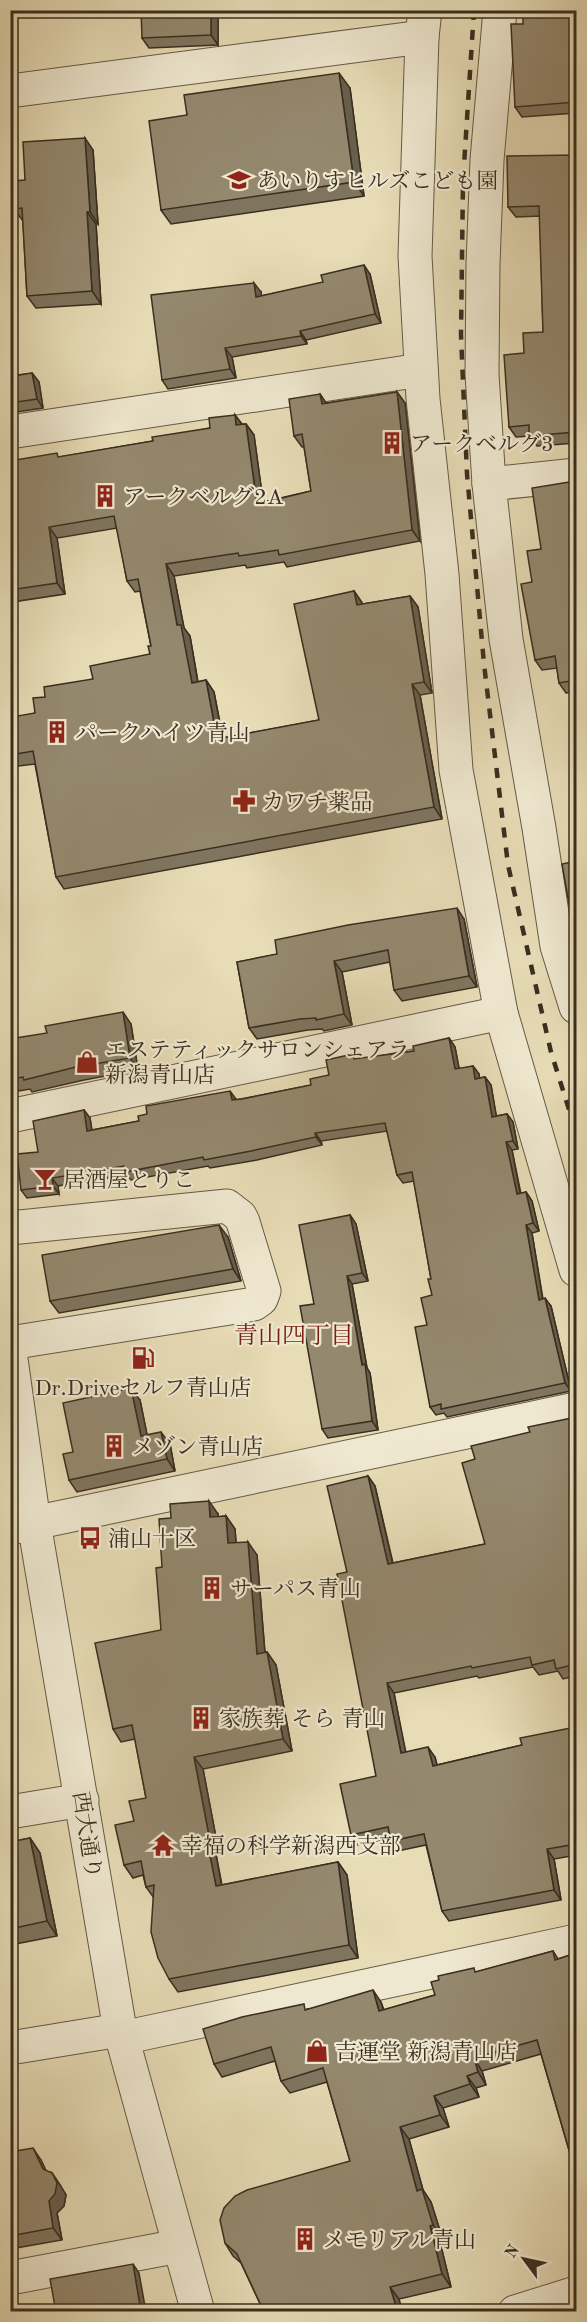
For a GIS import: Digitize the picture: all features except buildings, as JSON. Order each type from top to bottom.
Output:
[{"type":"street","points":[[500,10],[488,148],[483,264],[482,374],[489,484],[506,639],[557,946],[576,1007]]},
{"type":"street","points":[[10,91],[424,24],[415,256],[421,370],[442,574],[456,770],[501,1013],[576,1270]]},
{"type":"street","points":[[10,432],[421,370]]},
{"type":"street","points":[[489,484],[576,475]]},
{"type":"street","points":[[10,1116],[501,1013]]},
{"type":"street","points":[[10,1228],[227,1206],[240,1216],[243,1222],[264,1291],[261,1299],[254,1304],[10,1344]]},
{"type":"street","name":"西大通り","points":[[10,1352],[22,1525],[82,1800],[121,2034],[198,2312]]},
{"type":"street","points":[[22,1525],[576,1409]]},
{"type":"street","points":[[10,1812],[82,1800]]},
{"type":"street","points":[[10,2048],[121,2034],[576,1941]]},
{"type":"street","points":[[10,2278],[179,2246]]},
{"type":"street","points":[[516,2312],[576,2293]]},
{"type":"railway","points":[[474,10],[463,181],[461,335],[467,474],[484,664],[508,865],[551,1052],[576,1132]]},
{"type":"place","name":"あいりすヒルズこども園","points":[[239,180]]},
{"type":"place","name":"アークベルグ3","points":[[392,443]]},
{"type":"place","name":"アークベルグ2A","points":[[105,496]]},
{"type":"place","name":"パークハイツ青山","points":[[57,732]]},
{"type":"place","name":"カワチ薬品","points":[[244,801]]},
{"type":"place","name":"エステティックサロンシェアラ 新潟青山店","points":[[87,1062]]},
{"type":"place","name":"居酒屋とりこ","points":[[45,1179]]},
{"type":"place","name":"Dr.Driveセルフ青山店","points":[[143,1358]]},
{"type":"place","name":"メゾン青山店","points":[[114,1446]]},
{"type":"place","name":"浦山十区","points":[[90,1538]]},
{"type":"place","name":"サーパス青山","points":[[212,1588]]},
{"type":"place","name":"家族葬 そら 青山","points":[[201,1718]]},
{"type":"place","name":"幸福の科学新潟西支部","points":[[163,1845]]},
{"type":"place","name":"吉運堂 新潟青山店","points":[[317,2051]]},
{"type":"place","name":"メモリアル青山","points":[[305,2239]]},
{"type":"district","name":"青山四丁目","points":[[294,1335]]}]
